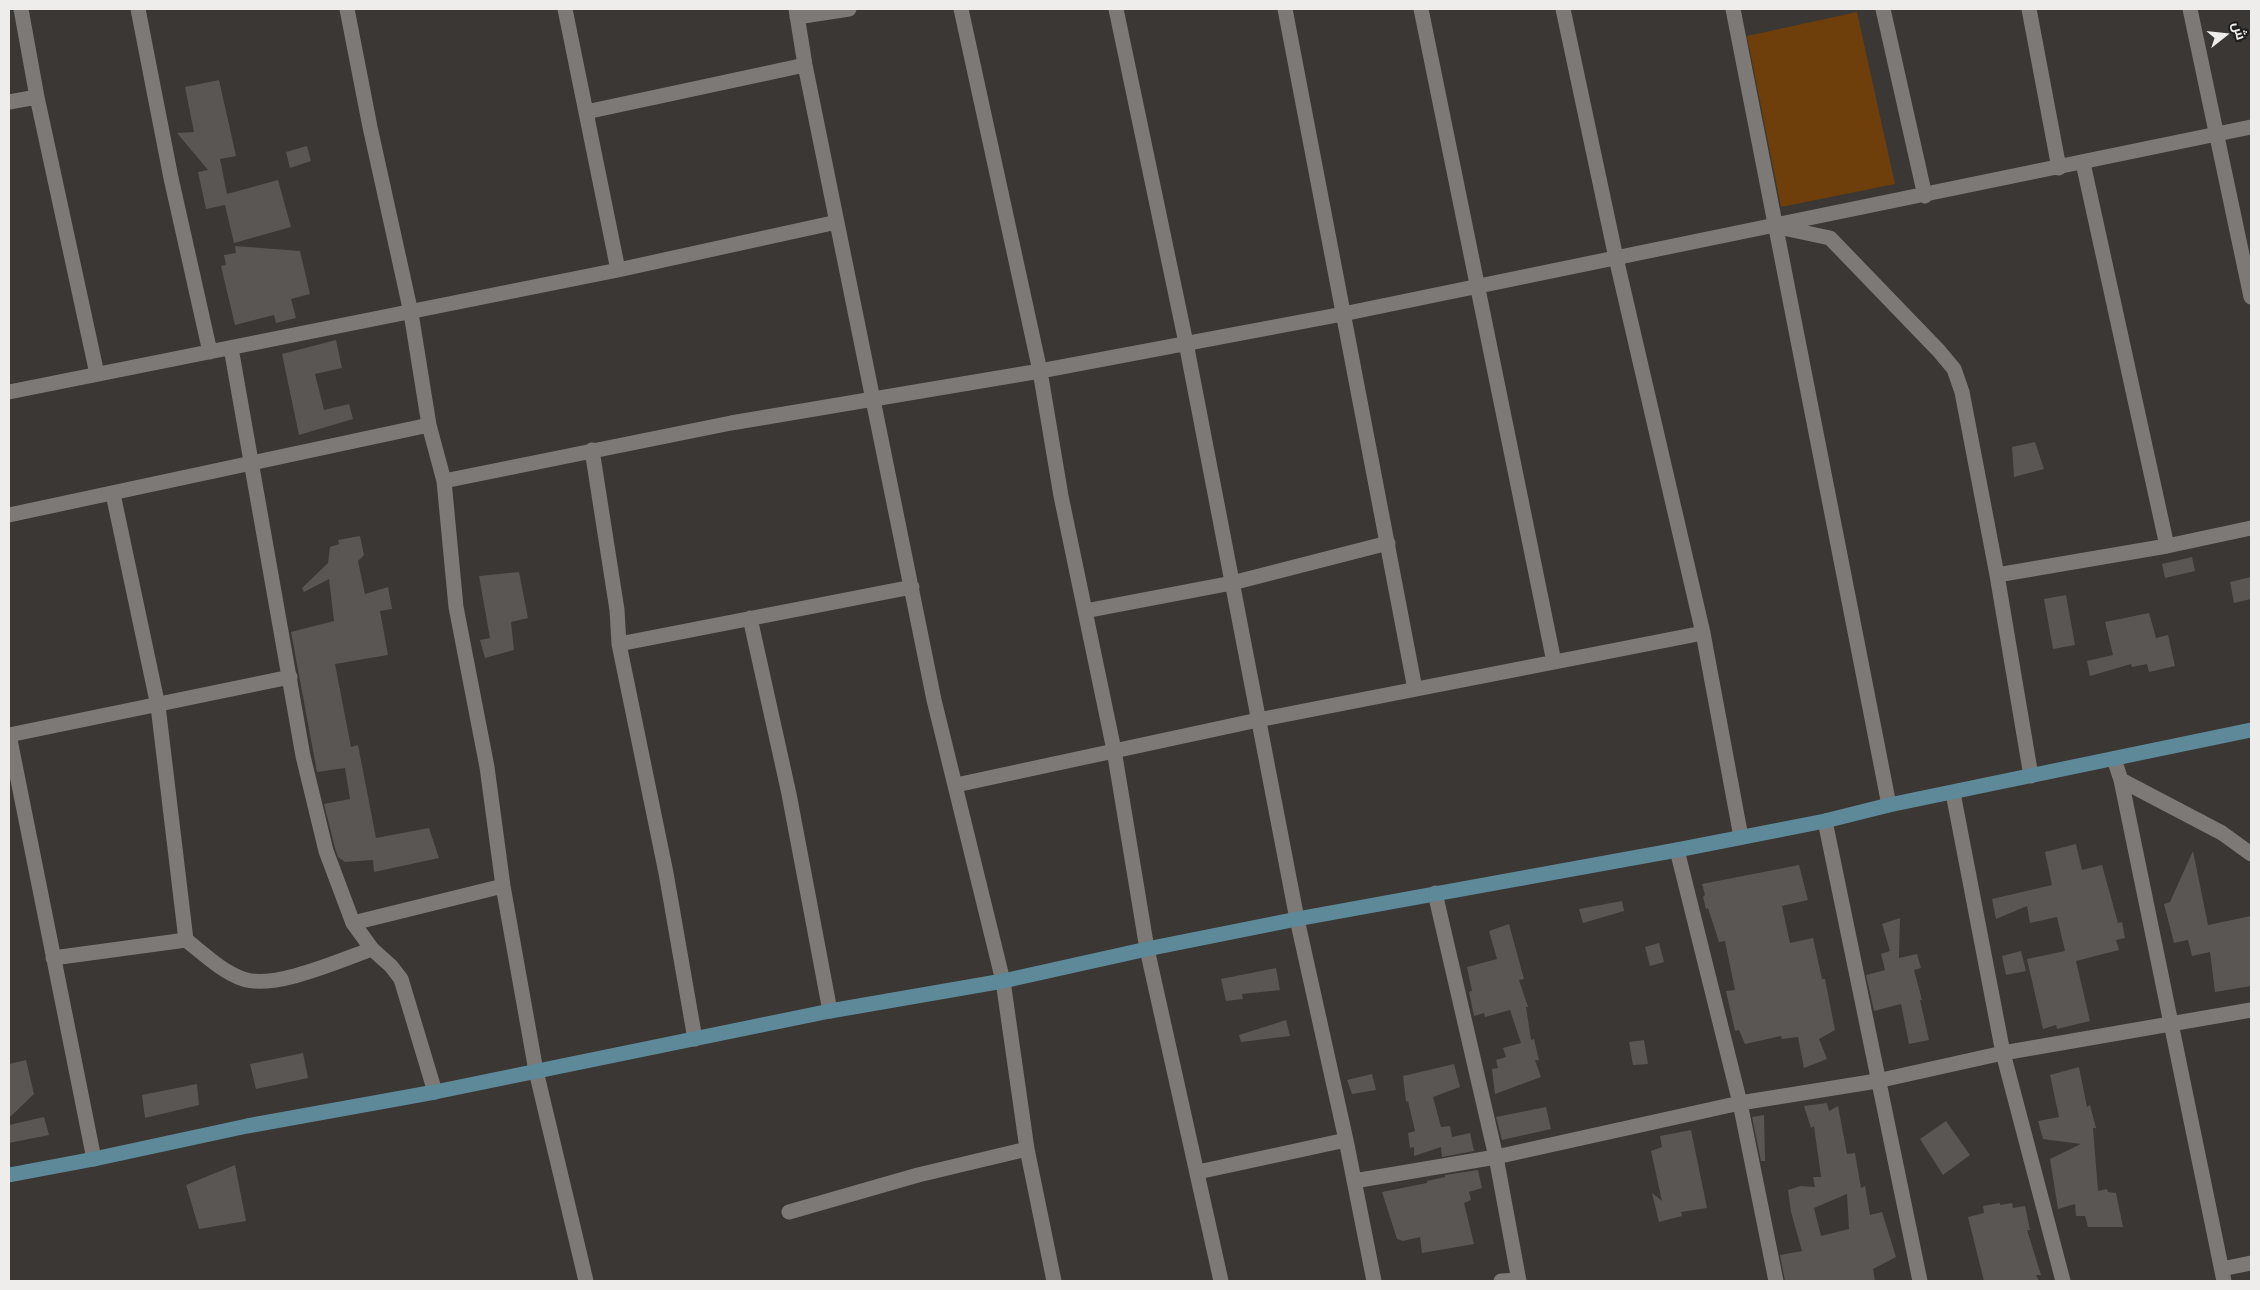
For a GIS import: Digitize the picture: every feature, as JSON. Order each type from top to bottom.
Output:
[{"type":"street","points":[[21,9],[37,97],[97,374]]},
{"type":"street","points":[[138,9],[170,178],[210,352]]},
{"type":"street","points":[[347,9],[370,128],[411,312],[429,425],[444,481],[456,607],[487,767],[503,886],[536,1071],[586,1281]]},
{"type":"street","points":[[565,9],[618,270]]},
{"type":"street","points":[[849,9],[796,13],[836,222],[934,700],[1003,981],[1027,1149],[1054,1281]]},
{"type":"street","points":[[961,9],[1040,371],[1061,496],[1114,750],[1147,948],[1221,1281]]},
{"type":"street","points":[[1116,9],[1186,343],[1297,918],[1346,1140],[1374,1281]]},
{"type":"street","points":[[1285,9],[1415,689]]},
{"type":"street","points":[[1421,9],[1554,662]]},
{"type":"street","points":[[1563,9],[1616,258],[1703,632],[1741,837]]},
{"type":"street","points":[[1733,9],[1889,805]]},
{"type":"street","points":[[1883,9],[1925,196]]},
{"type":"street","points":[[2029,9],[2060,168]]},
{"type":"street","points":[[2190,9],[2251,297]]},
{"type":"street","points":[[586,112],[805,65]]},
{"type":"street","points":[[9,102],[37,97]]},
{"type":"street","points":[[444,481],[731,423],[1040,371],[1343,314],[1776,227],[2251,127]]},
{"type":"street","points":[[2083,163],[2167,546]]},
{"type":"street","points":[[9,392],[618,270],[836,222]]},
{"type":"street","points":[[1776,227],[1830,238],[1939,350],[1954,370],[1962,392],[1997,575],[2031,776]]},
{"type":"street","points":[[231,348],[303,756],[326,851],[352,923],[372,950],[391,966],[401,979],[435,1092]]},
{"type":"street","points":[[9,515],[429,425]]},
{"type":"street","points":[[592,450],[617,610],[619,644],[666,873],[695,1039]]},
{"type":"street","points":[[113,494],[158,706],[186,940],[220,967],[244,980],[280,981],[372,950]]},
{"type":"street","points":[[1997,575],[2167,546],[2251,528]]},
{"type":"street","points":[[1085,611],[1232,583],[1388,543]]},
{"type":"street","points":[[619,644],[912,586]]},
{"type":"street","points":[[750,618],[789,794],[830,1011]]},
{"type":"street","points":[[956,785],[1258,720],[1703,632]]},
{"type":"street","points":[[94,1160],[54,958],[13,780],[9,735],[158,706],[290,677]]},
{"type":"street","points":[[9,1175],[94,1160],[247,1126],[435,1092],[830,1011],[1003,981],[1147,948],[1297,918],[1677,850],[1825,821],[1889,805],[2251,730]]},
{"type":"street","points":[[2114,759],[2121,780],[2223,1275],[2251,1263]]},
{"type":"street","points":[[2121,780],[2222,833],[2251,854]]},
{"type":"street","points":[[1953,793],[2003,1052],[2064,1281]]},
{"type":"street","points":[[1825,821],[1877,1081],[1920,1281]]},
{"type":"street","points":[[1677,850],[1740,1103],[1776,1281]]},
{"type":"street","points":[[352,923],[503,886]]},
{"type":"street","points":[[1435,893],[1496,1157],[1519,1280],[1501,1281]]},
{"type":"street","points":[[54,958],[186,940]]},
{"type":"street","points":[[1354,1181],[1496,1157],[1740,1103],[1877,1081],[2003,1052],[2251,1010]]},
{"type":"street","points":[[1198,1172],[1346,1140]]},
{"type":"street","points":[[789,1212],[918,1175],[1027,1149]]},
{"type":"shaded area","points":[[1857,12],[1895,184],[1781,207],[1747,36]]},
{"type":"building","points":[[219,80],[236,156],[220,159],[227,194],[278,180],[291,227],[234,243],[225,205],[206,209],[198,172],[208,170],[177,133],[194,132],[185,87]]},
{"type":"building","points":[[307,146],[311,161],[290,168],[286,152]]},
{"type":"building","points":[[235,246],[300,251],[310,294],[291,299],[296,318],[276,323],[274,315],[235,325],[221,266],[226,265],[224,255],[236,253]]},
{"type":"building","points":[[336,340],[342,368],[315,374],[324,410],[349,404],[353,419],[299,435],[282,354]]},
{"type":"building","points":[[2035,442],[2044,469],[2014,477],[2012,447]]},
{"type":"building","points":[[360,536],[364,555],[358,561],[365,594],[388,587],[392,609],[380,611],[388,655],[335,664],[351,747],[358,745],[376,838],[429,828],[439,858],[374,872],[373,860],[345,862],[338,857],[324,804],[350,799],[345,768],[317,772],[291,632],[334,621],[329,579],[304,592],[302,588],[328,563],[330,547],[339,544],[338,540]]},
{"type":"building","points":[[2192,557],[2195,571],[2165,578],[2162,564]]},
{"type":"building","points":[[519,572],[528,618],[511,622],[514,650],[485,658],[480,640],[490,638],[479,576]]},
{"type":"building","points":[[2251,577],[2251,599],[2234,603],[2230,582]]},
{"type":"building","points":[[2066,595],[2075,645],[2053,649],[2044,599]]},
{"type":"building","points":[[2149,613],[2156,638],[2168,635],[2175,666],[2149,672],[2147,664],[2132,667],[2131,664],[2090,676],[2087,661],[2113,655],[2105,622]]},
{"type":"building","points":[[2076,844],[2082,870],[2102,865],[2118,923],[2122,922],[2125,938],[2116,940],[2119,950],[2076,961],[2090,1021],[2057,1029],[2056,1025],[2043,1029],[2027,959],[2065,951],[2057,917],[2030,923],[2027,906],[1996,919],[1992,899],[2052,885],[2045,852]]},
{"type":"building","points":[[2193,851],[2208,925],[2251,916],[2251,986],[2215,992],[2210,952],[2192,956],[2188,940],[2174,943],[2164,904],[2170,902]]},
{"type":"building","points":[[1799,865],[1808,900],[1782,906],[1790,943],[1813,938],[1822,979],[1825,979],[1835,1030],[1819,1039],[1827,1059],[1804,1068],[1798,1037],[1782,1039],[1781,1036],[1745,1044],[1739,1030],[1735,1031],[1726,991],[1735,990],[1725,941],[1719,942],[1708,908],[1706,909],[1702,884]]},
{"type":"building","points":[[1622,901],[1624,911],[1583,923],[1579,909]]},
{"type":"building","points":[[1900,918],[1899,958],[1917,954],[1921,968],[1914,970],[1922,1000],[1920,1000],[1929,1040],[1909,1044],[1901,1004],[1874,1011],[1866,975],[1885,970],[1881,954],[1890,951],[1882,924]]},
{"type":"building","points":[[1509,924],[1524,979],[1519,980],[1528,1007],[1526,1007],[1531,1040],[1534,1039],[1539,1060],[1535,1060],[1541,1077],[1495,1094],[1492,1069],[1498,1068],[1496,1060],[1506,1057],[1503,1048],[1521,1043],[1510,1010],[1485,1017],[1484,1013],[1474,1016],[1469,992],[1472,991],[1467,967],[1497,959],[1489,931]]},
{"type":"building","points":[[1659,943],[1664,962],[1650,966],[1645,947]]},
{"type":"building","points":[[2021,951],[2026,971],[2006,975],[2002,956]]},
{"type":"building","points":[[1276,968],[1280,990],[1242,994],[1243,999],[1226,1001],[1221,979]]},
{"type":"building","points":[[1286,1020],[1290,1036],[1241,1042],[1239,1035]]},
{"type":"building","points":[[1644,1040],[1648,1064],[1633,1065],[1629,1042]]},
{"type":"building","points":[[303,1053],[308,1078],[256,1089],[250,1064]]},
{"type":"building","points":[[26,1060],[34,1094],[9,1118],[9,1064]]},
{"type":"building","points":[[1454,1064],[1460,1087],[1433,1097],[1441,1127],[1450,1126],[1452,1137],[1470,1133],[1474,1151],[1442,1157],[1441,1147],[1414,1156],[1414,1147],[1410,1148],[1408,1133],[1415,1131],[1408,1101],[1406,1102],[1403,1076]]},
{"type":"building","points":[[2079,1067],[2087,1107],[2090,1105],[2096,1128],[2093,1128],[2098,1191],[2107,1189],[2108,1192],[2116,1193],[2123,1227],[2088,1227],[2085,1216],[2076,1216],[2075,1204],[2058,1209],[2050,1159],[2081,1144],[2043,1139],[2038,1121],[2059,1117],[2050,1075]]},
{"type":"building","points":[[1372,1074],[1376,1090],[1352,1094],[1347,1080]]},
{"type":"building","points":[[197,1084],[199,1105],[145,1118],[142,1095]]},
{"type":"building","points":[[1827,1103],[1829,1111],[1838,1106],[1847,1154],[1855,1153],[1861,1188],[1865,1186],[1870,1215],[1882,1212],[1896,1257],[1873,1269],[1875,1281],[1785,1281],[1780,1255],[1802,1251],[1791,1212],[1788,1190],[1801,1186],[1815,1187],[1813,1177],[1821,1177],[1814,1126],[1811,1128],[1804,1106]],"holes":[[[1847,1194],[1849,1229],[1821,1236],[1814,1208]]]},
{"type":"building","points":[[1546,1107],[1551,1129],[1502,1140],[1496,1117]]},
{"type":"building","points":[[1764,1115],[1765,1161],[1761,1161],[1752,1117]]},
{"type":"building","points":[[44,1117],[49,1135],[9,1143],[9,1125]]},
{"type":"building","points":[[1946,1121],[1970,1155],[1943,1175],[1920,1139]]},
{"type":"building","points":[[1691,1130],[1707,1208],[1681,1212],[1682,1216],[1659,1222],[1652,1193],[1662,1201],[1651,1151],[1662,1147],[1660,1136]]},
{"type":"building","points":[[235,1165],[246,1221],[199,1229],[186,1185]]},
{"type":"building","points":[[1478,1170],[1482,1188],[1469,1192],[1471,1200],[1464,1203],[1474,1244],[1422,1253],[1420,1237],[1403,1241],[1397,1239],[1382,1192],[1427,1183],[1427,1181],[1445,1177],[1445,1175]]},
{"type":"building","points":[[2000,1203],[2000,1205],[2012,1203],[2013,1208],[2025,1206],[2030,1230],[2027,1230],[2041,1275],[2036,1275],[2039,1281],[1984,1281],[1968,1217],[1984,1213],[1983,1206]]}]
